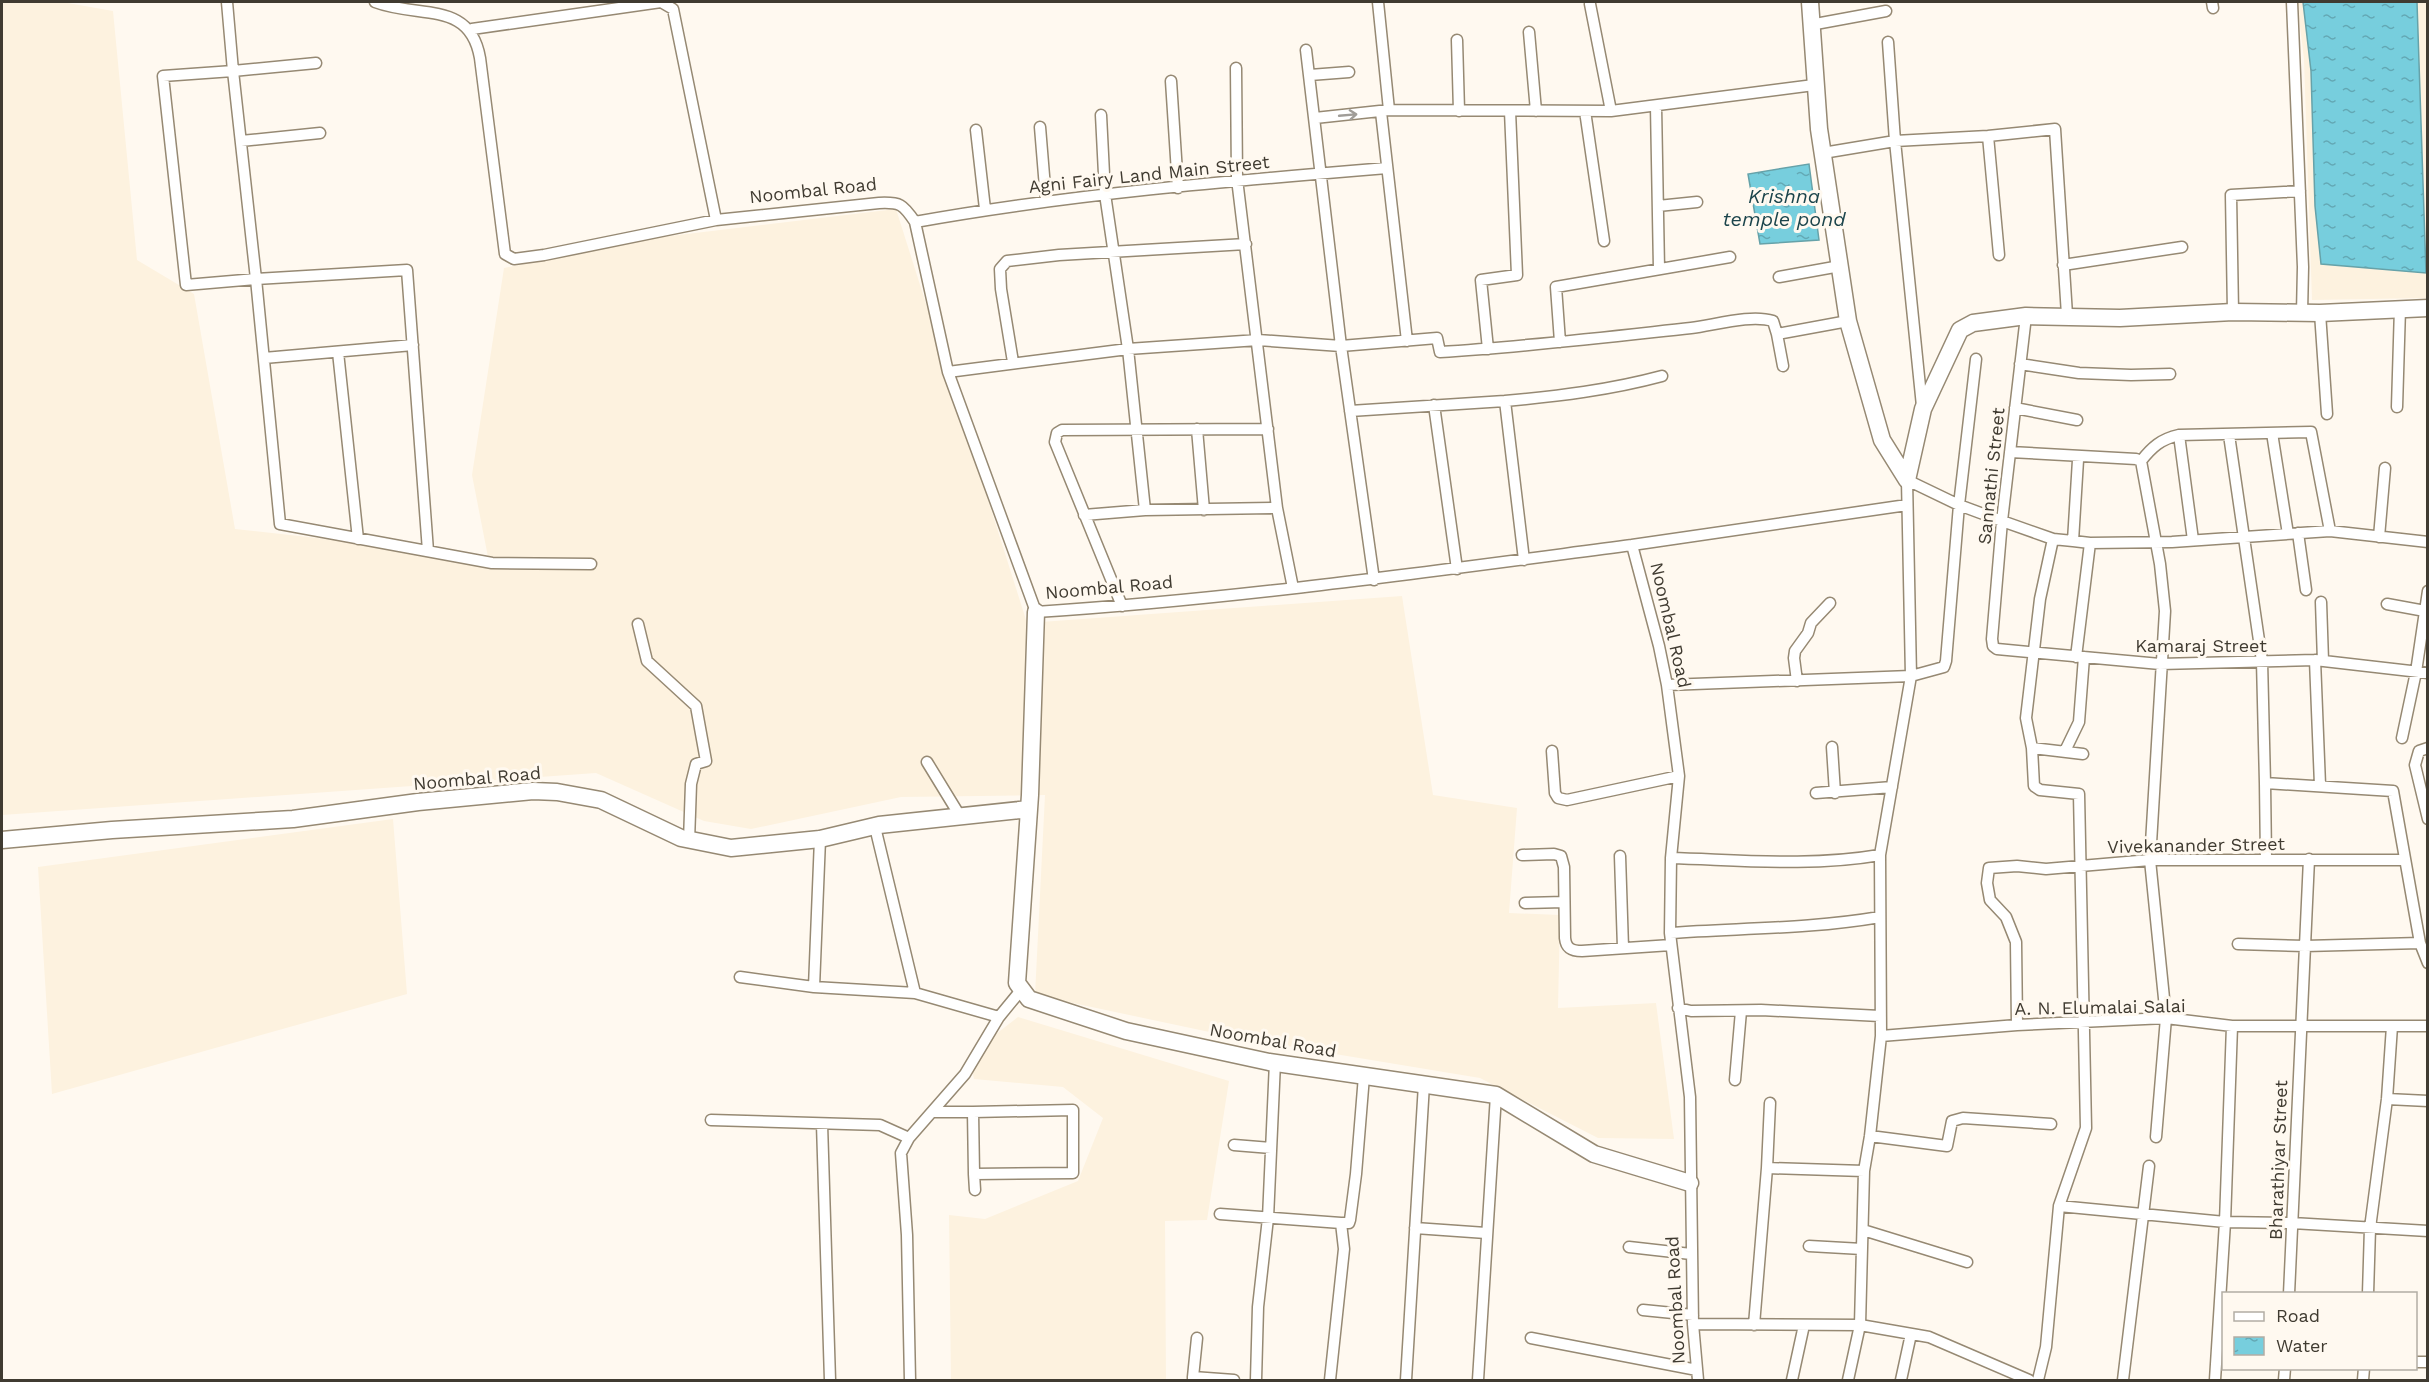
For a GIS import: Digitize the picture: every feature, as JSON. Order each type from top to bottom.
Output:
[{"type":"street","points":[[227,2],[232,71],[256,279],[280,524],[492,563],[591,564]]},
{"type":"street","points":[[375,2],[444,11],[458,16],[472,28],[661,2],[673,9],[716,220]]},
{"type":"street","points":[[1378,2],[1387,168],[1407,341]]},
{"type":"street","points":[[1810,2],[1814,85],[1848,321],[1882,440],[1907,480],[1959,505],[2053,539],[2090,543],[2193,540],[2330,531],[2427,542]]},
{"type":"street","points":[[2292,2],[2300,191],[2302,313]]},
{"type":"street","points":[[1590,4],[1611,111]]},
{"type":"street","points":[[1810,25],[1886,11]]},
{"type":"street","name":"Noombal Road","points":[[472,28],[479,49],[505,254],[514,259],[716,220],[897,202],[906,209],[915,222],[935,304],[948,372],[1036,612],[1122,606],[1374,580],[1632,545],[1667,685],[1678,776],[1671,858],[1670,933],[1689,1097],[1693,1320],[1698,1376]]},
{"type":"street","points":[[1529,32],[1536,111]]},
{"type":"street","points":[[1456,40],[1459,111]]},
{"type":"street","points":[[1888,42],[1895,141],[1923,409]]},
{"type":"street","points":[[1306,50],[1341,346],[1374,580]]},
{"type":"street","points":[[316,63],[163,76],[186,285],[407,270],[428,551]]},
{"type":"street","points":[[1236,68],[1237,179],[1278,508],[1293,588]]},
{"type":"street","points":[[1310,75],[1349,72]]},
{"type":"street","points":[[1172,81],[1178,188]]},
{"type":"street","points":[[1314,118],[1385,111],[1611,111],[1814,85]]},
{"type":"street","points":[[1656,105],[1659,269]]},
{"type":"street","points":[[1488,349],[1481,280],[1517,275],[1510,111]]},
{"type":"street","points":[[1585,111],[1604,241]]},
{"type":"street","points":[[1101,115],[1105,194],[1128,349],[1145,510]]},
{"type":"street","points":[[1040,127],[1046,200]]},
{"type":"street","points":[[1823,153],[1895,141],[1988,136],[2055,129],[2067,315]]},
{"type":"street","points":[[976,130],[985,209]]},
{"type":"street","points":[[241,141],[320,133]]},
{"type":"street","points":[[1988,136],[1999,255]]},
{"type":"street","name":"Agni Fairy Land Main Street","points":[[915,222],[1046,200],[1178,188],[1237,179],[1387,168]]},
{"type":"street","points":[[2233,312],[2231,195],[2300,191]]},
{"type":"street","points":[[1658,206],[1697,202]]},
{"type":"street","points":[[1013,362],[1001,289],[1000,268],[1007,261],[1059,255],[1246,244]]},
{"type":"street","points":[[2063,265],[2182,247]]},
{"type":"street","points":[[1560,342],[1556,288],[1730,257]]},
{"type":"street","points":[[1779,277],[1840,266]]},
{"type":"street","points":[[2397,407],[2400,308]]},
{"type":"street","points":[[1848,1380],[1860,1325],[1864,1171],[1881,1036],[1880,855],[1911,676],[1907,480],[1923,409],[1960,330],[1973,323],[2026,316],[2067,315],[2120,318],[2233,312],[2320,313],[2427,308]]},
{"type":"street","points":[[2320,313],[2327,414]]},
{"type":"street","name":"Sannathi Street","points":[[1992,639],[2002,521],[2026,316]]},
{"type":"street","points":[[948,372],[1128,349],[1258,340],[1341,346],[1437,338],[1440,352],[1488,349],[1710,326],[1762,318],[1773,321],[1778,334],[1783,366]]},
{"type":"street","points":[[1778,334],[1848,321]]},
{"type":"street","points":[[264,358],[412,345]]},
{"type":"street","points":[[338,352],[358,539]]},
{"type":"street","points":[[1667,685],[1911,676],[1939,670],[1946,661],[1959,505],[1976,359]]},
{"type":"street","points":[[2020,364],[2079,373],[2170,374]]},
{"type":"street","points":[[1350,411],[1571,395],[1620,387],[1662,376]]},
{"type":"street","points":[[1505,401],[1524,560]]},
{"type":"street","points":[[1434,405],[1457,568]]},
{"type":"street","points":[[2015,408],[2077,420]]},
{"type":"street","points":[[1197,429],[1204,510]]},
{"type":"street","points":[[1122,606],[1055,442],[1057,433],[1062,430],[1268,429]]},
{"type":"street","points":[[2141,461],[2167,437],[2311,432],[2330,531]]},
{"type":"street","points":[[2272,433],[2306,590]]},
{"type":"street","points":[[2179,435],[2193,540]]},
{"type":"street","points":[[2229,435],[2262,662],[2265,859]]},
{"type":"street","points":[[2010,452],[2141,461]]},
{"type":"street","points":[[2073,541],[2078,460]]},
{"type":"street","points":[[2141,461],[2157,541],[2165,611],[2160,664],[2150,860],[2166,1018],[2156,1137]]},
{"type":"street","points":[[2379,537],[2385,468]]},
{"type":"street","points":[[1632,545],[1907,505]]},
{"type":"street","points":[[1084,515],[1145,510],[1278,508]]},
{"type":"street","points":[[2038,1380],[2046,1347],[2058,1206],[2086,1128],[2079,795],[2037,788],[2033,781],[2032,748],[2026,718],[2032,653],[2045,569],[2053,539]]},
{"type":"street","points":[[2065,752],[2079,722],[2080,657],[2090,543]]},
{"type":"street","points":[[2402,738],[2422,673],[2427,591]]},
{"type":"street","points":[[2320,785],[2321,602]]},
{"type":"street","points":[[1797,681],[1795,651],[1808,633],[1811,623],[1830,603]]},
{"type":"street","points":[[2387,604],[2425,611]]},
{"type":"street","points":[[910,1380],[907,1235],[901,1153],[909,1138],[965,1074],[999,1017],[1022,989],[1017,983],[1029,809],[1036,612]]},
{"type":"street","points":[[638,624],[647,661],[696,706],[706,761],[696,764],[691,784],[689,841]]},
{"type":"street","name":"Kamaraj Street","points":[[1992,639],[1993,646],[1997,650],[2160,664],[2319,660],[2422,673]]},
{"type":"street","points":[[1833,747],[1835,793]]},
{"type":"street","points":[[2032,748],[2083,754]]},
{"type":"street","points":[[2427,748],[2419,751],[2415,765],[2427,819]]},
{"type":"street","points":[[1552,751],[1555,794],[1562,799],[1678,776]]},
{"type":"street","points":[[927,762],[960,816]]},
{"type":"street","points":[[2265,783],[2393,791],[2420,943],[2427,963]]},
{"type":"street","points":[[1816,793],[1892,787]]},
{"type":"street","name":"Noombal Road","points":[[2,840],[112,830],[293,819],[418,802],[537,791],[566,793],[606,802],[689,841],[738,848],[820,839],[875,826],[1029,809]]},
{"type":"street","points":[[875,826],[915,993]]},
{"type":"street","points":[[814,987],[820,839]]},
{"type":"street","points":[[1522,855],[1554,854],[1561,856],[1564,867],[1565,938],[1566,945],[1570,949],[1582,951],[1671,945]]},
{"type":"street","points":[[1671,858],[1800,863],[1840,862],[1880,855]]},
{"type":"street","points":[[1620,856],[1623,948]]},
{"type":"street","name":"Bharathiyar Street","points":[[2289,1292],[2309,859]]},
{"type":"street","name":"Vivekanander Street","points":[[2017,1026],[2016,942],[2006,917],[1990,900],[1987,883],[1989,868],[2017,866],[2046,868],[2150,860],[2405,860]]},
{"type":"street","points":[[1525,903],[1564,902]]},
{"type":"street","points":[[1670,933],[1722,929],[1776,929],[1880,917]]},
{"type":"street","points":[[2238,944],[2305,946],[2420,943]]},
{"type":"street","points":[[740,977],[814,987],[915,993],[999,1017]]},
{"type":"street","name":"Noombal Road","points":[[1022,989],[1029,999],[1126,1031],[1275,1062],[1496,1095],[1594,1154],[1690,1183]]},
{"type":"street","points":[[1678,1008],[1691,1011],[1880,1016]]},
{"type":"street","points":[[1735,1080],[1741,1011]]},
{"type":"street","name":"A. N. Elumalai Salai","points":[[1881,1036],[2166,1018],[2232,1026],[2427,1026]]},
{"type":"street","points":[[2216,1380],[2225,1222],[2232,1026]]},
{"type":"street","points":[[2368,1292],[2370,1228],[2387,1099],[2392,1026]]},
{"type":"street","points":[[1256,1380],[1258,1307],[1268,1218],[1275,1062]]},
{"type":"street","points":[[1220,1214],[1349,1223],[1356,1174],[1364,1076]]},
{"type":"street","points":[[1406,1380],[1424,1084]]},
{"type":"street","points":[[1478,1380],[1496,1095]]},
{"type":"street","points":[[2387,1099],[2427,1101]]},
{"type":"street","points":[[1754,1325],[1770,1102]]},
{"type":"street","points":[[932,1112],[1072,1110],[1073,1173],[974,1174]]},
{"type":"street","points":[[973,1112],[975,1190]]},
{"type":"street","points":[[1870,1136],[1947,1146],[1952,1120],[1963,1118],[2051,1124]]},
{"type":"street","points":[[711,1120],[880,1125],[909,1138]]},
{"type":"street","points":[[822,1124],[830,1380]]},
{"type":"street","points":[[1234,1145],[1271,1148]]},
{"type":"street","points":[[2123,1380],[2149,1166]]},
{"type":"street","points":[[1767,1168],[1864,1171]]},
{"type":"street","points":[[2058,1206],[2225,1222],[2292,1223],[2427,1231]]},
{"type":"street","points":[[1330,1380],[1343,1260],[1341,1223]]},
{"type":"street","points":[[1415,1228],[1486,1233]]},
{"type":"street","points":[[1863,1230],[1967,1262]]},
{"type":"street","points":[[1809,1246],[1862,1249]]},
{"type":"street","points":[[1629,1247],[1692,1254]]},
{"type":"street","points":[[1643,1310],[1693,1320],[1754,1325],[1860,1325],[1929,1337],[2029,1380]]},
{"type":"street","points":[[1792,1380],[1804,1325]]},
{"type":"street","points":[[1901,1380],[1911,1334]]},
{"type":"street","points":[[1197,1338],[1193,1379],[1234,1380]]},
{"type":"street","points":[[1531,1338],[1698,1376]]},
{"type":"shaded area","points":[[2,2],[62,2],[113,11],[137,260],[194,294],[235,529],[488,557],[472,475],[504,268],[645,239],[896,209],[1027,623],[1402,596],[1433,795],[1517,808],[1509,913],[1560,915],[1558,1008],[1656,1003],[1674,1139],[1598,1138],[1480,1078],[1233,1037],[1035,995],[1045,795],[901,797],[751,829],[704,821],[596,773],[2,815]]},
{"type":"shaded area","points":[[2297,2],[2427,2],[2427,298],[2312,300],[2304,59]]},
{"type":"shaded area","points":[[393,819],[407,994],[52,1094],[38,867]]},
{"type":"shaded area","points":[[1018,1017],[1229,1081],[1207,1220],[1165,1221],[1166,1380],[951,1380],[949,1215],[985,1219],[1078,1181],[1103,1118],[1063,1087],[974,1079],[969,1055]]},
{"type":"water","points":[[2303,2],[2417,2],[2426,273],[2321,264],[2315,206],[2311,71]]},
{"type":"water","name":"Krishna temple pond","points":[[1809,164],[1819,240],[1760,244],[1748,174]]}]
